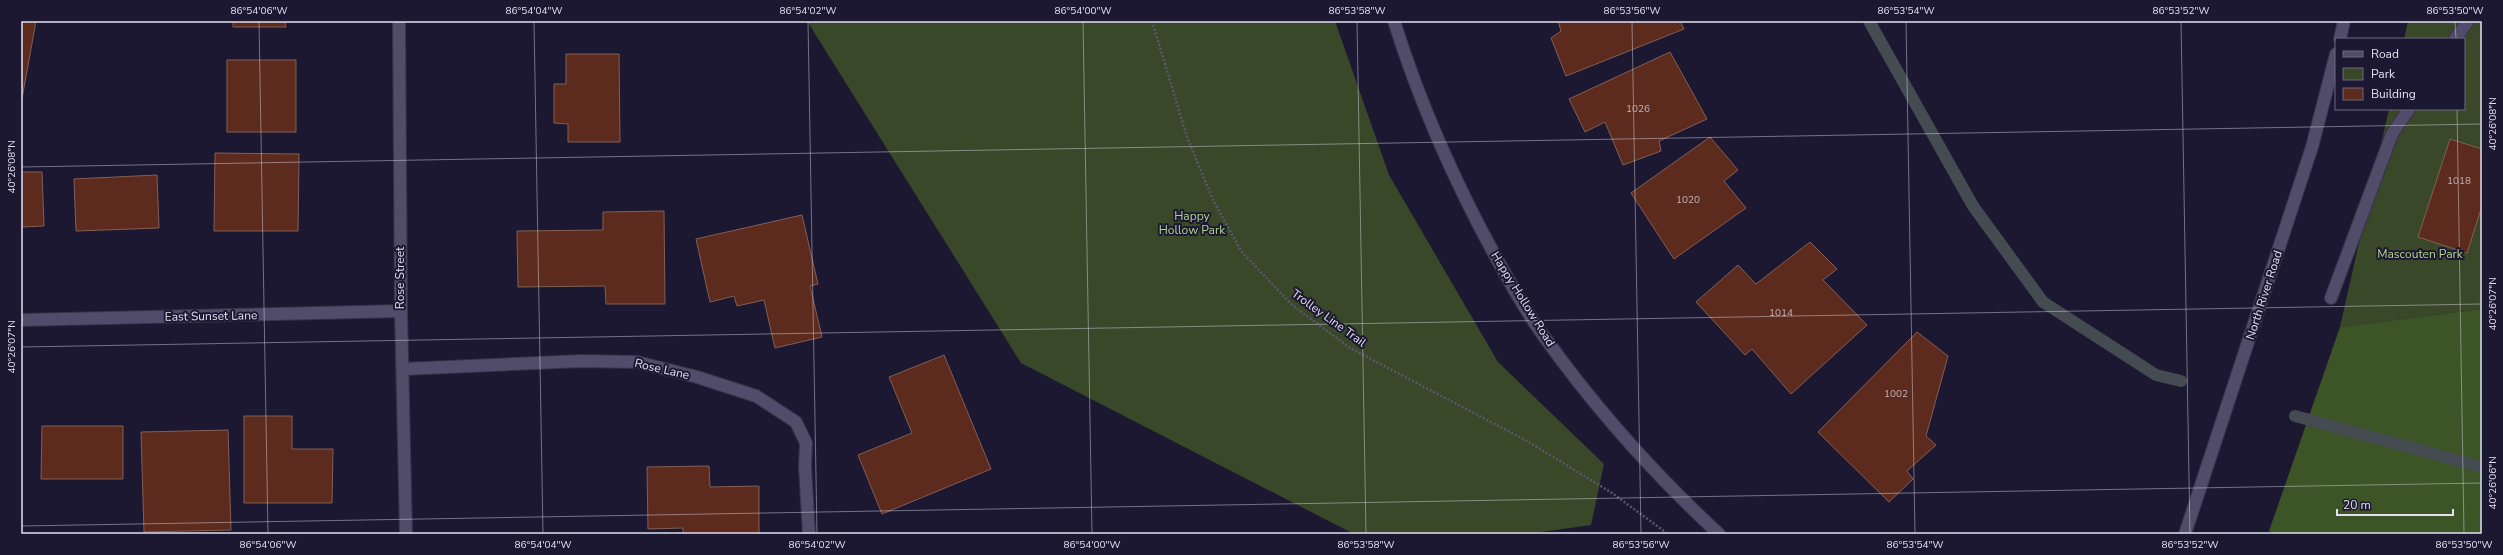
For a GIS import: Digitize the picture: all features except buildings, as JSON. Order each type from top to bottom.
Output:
[{"type":"main road","name":"Rose Street","points":[[399,21],[401,312],[406,534]]},
{"type":"main road","name":"Happy Hollow Road","points":[[1394,21],[1407,60],[1439,141],[1472,212],[1542,335],[1592,398],[1655,470],[1719,534]]},
{"type":"main road","points":[[2340,38],[2344,21]]},
{"type":"main road","points":[[2457,38],[2468,21]]},
{"type":"main road","name":"North River Road","points":[[2185,534],[2312,147],[2335,58]]},
{"type":"main road","points":[[2331,298],[2392,134],[2407,110]]},
{"type":"main road","name":"East Sunset Lane","points":[[21,320],[401,312]]},
{"type":"main road","name":"Rose Lane","points":[[403,369],[581,361],[637,362],[697,377],[756,396],[796,422],[806,443],[805,467],[809,534]]},
{"type":"path","name":"Trolley Line Trail","points":[[1152,21],[1187,137],[1212,198],[1241,251],[1292,305],[1350,348],[1527,440],[1632,507],[1668,534]]},
{"type":"green space","name":"Happy Hollow Park","points":[[807,21],[1335,21],[1389,175],[1498,362],[1604,464],[1591,525],[1527,534],[1354,534],[1021,363]]},
{"type":"green space","name":"Mascouten Park","points":[[2408,21],[2482,21],[2482,309],[2340,327],[2389,110],[2465,110],[2465,38],[2404,38]]},
{"type":"green space","points":[[2482,309],[2482,534],[2273,534],[2269,531],[2340,327]]},
{"type":"waterway","points":[[1869,21],[1973,206],[2043,302],[2156,375],[2181,381]]},
{"type":"waterway","points":[[2295,416],[2482,467]]}]
